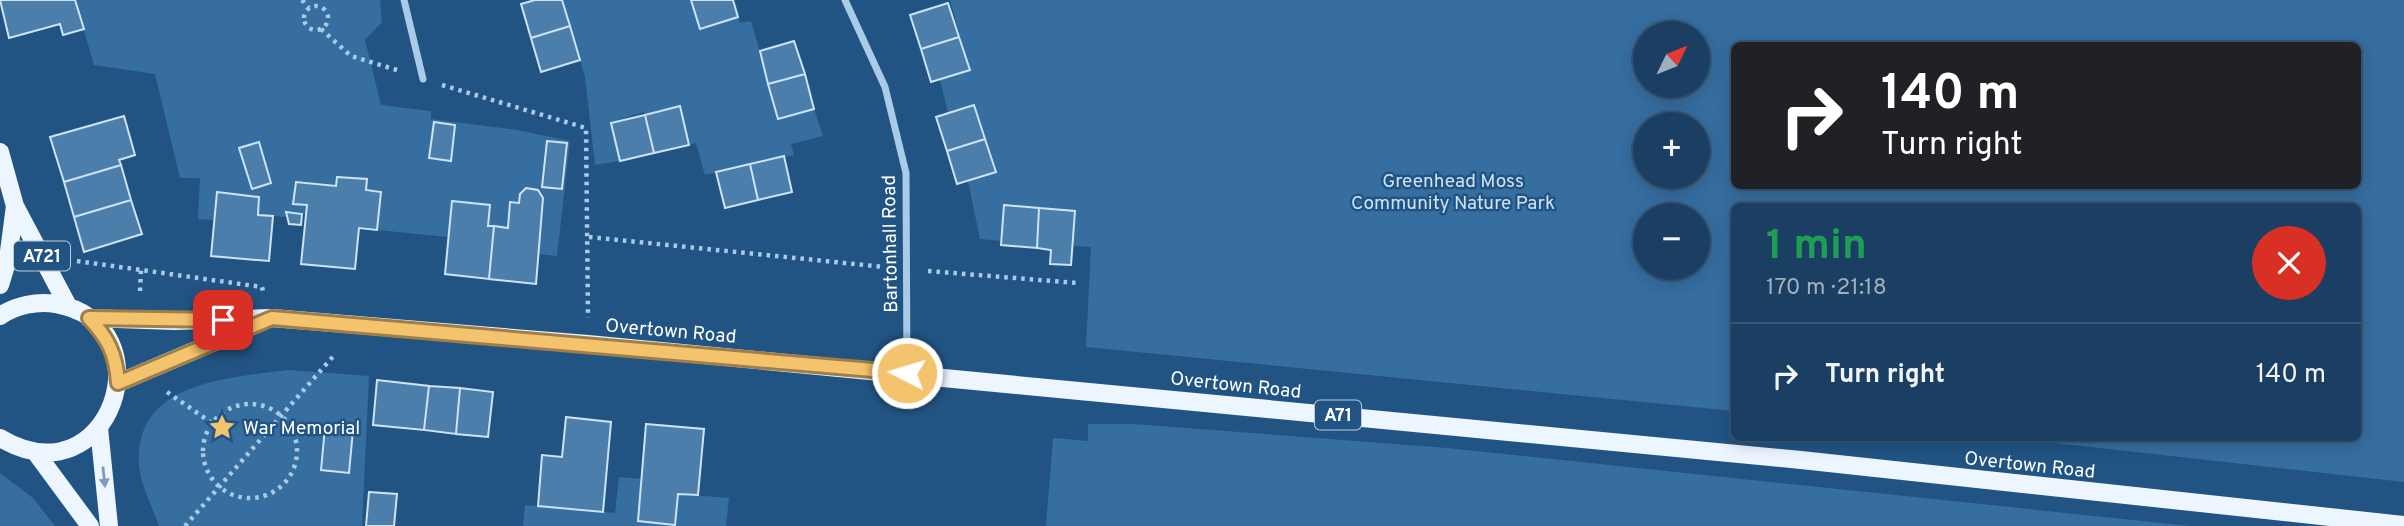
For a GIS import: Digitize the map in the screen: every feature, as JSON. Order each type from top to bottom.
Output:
[{"type":"main road","name":"A721","points":[[0,152],[15,206],[68,306]]},
{"type":"main road","name":"A721","points":[[0,285],[15,206]]},
{"type":"main road","points":[[0,316],[21,306],[44,302],[68,306],[89,318],[106,336],[116,358],[118,383],[113,407],[99,428],[80,443],[59,451],[36,453],[15,447],[0,438]]},
{"type":"main road","name":"Overtown Road","points":[[89,318],[174,321],[272,318],[588,344],[1801,460],[2404,525]]},
{"type":"main road","name":"Overtown Road","points":[[118,383],[272,318]]},
{"type":"main road","points":[[99,428],[109,526]]},
{"type":"main road","points":[[36,453],[90,526]]},
{"type":"street","points":[[404,0],[422,79]]},
{"type":"street","name":"Bartonhall Road","points":[[845,0],[885,87],[900,137],[908,210],[907,373]]},
{"type":"path","points":[[302,0],[309,8]]},
{"type":"path","points":[[320,6],[326,12],[327,23],[321,29],[313,30],[306,25],[304,14],[309,8],[320,6]]},
{"type":"path","points":[[321,29],[338,48],[351,56],[586,128],[588,344]]},
{"type":"path","points":[[589,237],[1077,283]]},
{"type":"path","points":[[45,262],[86,261],[262,287],[272,318]]},
{"type":"path","points":[[185,526],[359,326]]},
{"type":"path","points":[[254,404],[269,407],[281,415],[292,428],[298,444],[297,460],[291,476],[280,488],[258,498],[233,495],[219,487],[209,475],[204,461],[206,432],[215,420],[226,410],[254,404]]},
{"type":"green space","points":[[75,0],[380,0],[382,22],[365,40],[381,105],[431,111],[431,119],[517,130],[570,141],[557,256],[538,254],[543,198],[538,190],[526,188],[520,194],[519,203],[510,202],[508,228],[488,226],[490,205],[453,201],[449,237],[377,230],[381,192],[366,190],[366,179],[338,177],[336,186],[296,182],[294,204],[307,205],[306,214],[286,212],[287,217],[258,215],[259,197],[217,192],[214,220],[198,219],[200,178],[180,178],[155,74],[94,65]]},
{"type":"green space","points":[[562,0],[691,0],[700,29],[738,17],[740,23],[751,21],[779,119],[814,109],[823,136],[791,144],[794,155],[705,175],[696,143],[689,145],[679,106],[645,115],[644,112],[611,122],[620,161],[595,165],[585,77]]},
{"type":"green space","name":"Greenhead Moss Community Nature Park","points":[[950,0],[2404,0],[2404,482],[2036,441],[2361,441],[2361,203],[1731,203],[1731,411],[1086,347],[1091,247],[1073,246],[1075,211],[1002,241],[980,239],[968,181],[995,172],[975,106],[948,113],[940,80],[969,70]]},
{"type":"green space","points":[[288,370],[369,376],[362,526],[159,526],[144,488],[139,465],[142,437],[152,416],[168,400],[190,389],[239,376]]},
{"type":"green space","points":[[1088,424],[1133,424],[1447,448],[2190,526],[1046,526],[1053,438],[1088,441]]},
{"type":"green space","points":[[0,473],[33,498],[55,526],[0,526]]},
{"type":"green space","points":[[619,477],[642,479],[638,521],[678,494],[729,498],[726,526],[523,526],[525,505],[615,513]]},
{"type":"building","points":[[0,0],[75,0],[84,29],[63,35],[60,24],[9,38]]},
{"type":"building","points":[[535,0],[562,0],[570,26],[531,38],[521,4]]},
{"type":"building","points":[[691,0],[733,0],[738,17],[700,29]]},
{"type":"building","points":[[948,3],[959,37],[921,49],[910,15]]},
{"type":"building","points":[[570,26],[580,60],[541,72],[531,38]]},
{"type":"building","points":[[959,37],[970,70],[931,82],[921,49]]},
{"type":"building","points":[[794,41],[805,74],[768,84],[760,51]]},
{"type":"building","points":[[805,74],[814,109],[778,119],[768,84]]},
{"type":"building","points":[[974,105],[985,139],[947,151],[936,117]]},
{"type":"building","points":[[680,106],[689,145],[654,153],[645,115]]},
{"type":"building","points":[[645,115],[654,153],[620,161],[611,123]]},
{"type":"building","points":[[124,116],[135,155],[119,160],[121,165],[64,182],[50,137]]},
{"type":"building","points":[[434,122],[455,125],[451,161],[429,158]]},
{"type":"building","points":[[985,139],[996,172],[957,184],[947,151]]},
{"type":"building","points":[[547,141],[567,143],[562,189],[542,187]]},
{"type":"building","points":[[259,142],[271,183],[252,189],[239,148]]},
{"type":"building","points":[[784,156],[792,192],[758,200],[750,164]]},
{"type":"building","points":[[750,164],[758,200],[725,208],[716,172]]},
{"type":"building","points":[[121,165],[131,200],[74,217],[64,182]]},
{"type":"building","points":[[337,177],[367,179],[366,190],[381,192],[377,230],[359,228],[355,269],[301,264],[307,205],[293,204],[296,182],[336,186]]},
{"type":"building","points":[[526,188],[538,190],[543,198],[536,284],[489,279],[494,226],[508,228],[510,202],[519,203],[520,194]]},
{"type":"building","points":[[217,192],[259,197],[258,215],[273,216],[269,261],[211,256]]},
{"type":"building","points":[[131,200],[142,234],[84,252],[74,217]]},
{"type":"building","points":[[452,201],[490,205],[488,226],[494,226],[489,279],[445,274]]},
{"type":"building","points":[[1004,205],[1039,208],[1037,248],[1001,245]]},
{"type":"building","points":[[1039,208],[1075,211],[1071,265],[1050,264],[1051,250],[1037,248]]},
{"type":"building","points":[[286,212],[302,214],[301,225],[289,224]]},
{"type":"building","points":[[377,380],[429,386],[424,430],[373,425]]},
{"type":"building","points":[[429,386],[460,388],[456,434],[424,430]]},
{"type":"building","points":[[460,388],[493,392],[488,437],[456,434]]},
{"type":"building","points":[[566,417],[611,422],[603,512],[538,506],[542,455],[562,457]]},
{"type":"building","points":[[646,424],[704,429],[698,495],[678,494],[675,525],[638,521]]},
{"type":"building","points":[[325,427],[353,430],[349,473],[321,470]]},
{"type":"building","points":[[369,492],[397,494],[394,526],[366,526]]},
{"type":"place","name":"War Memorial","points":[[222,427]]},
{"type":"route","points":[[223,320],[89,318],[106,336],[116,358],[118,383],[272,318],[907,373]]}]
